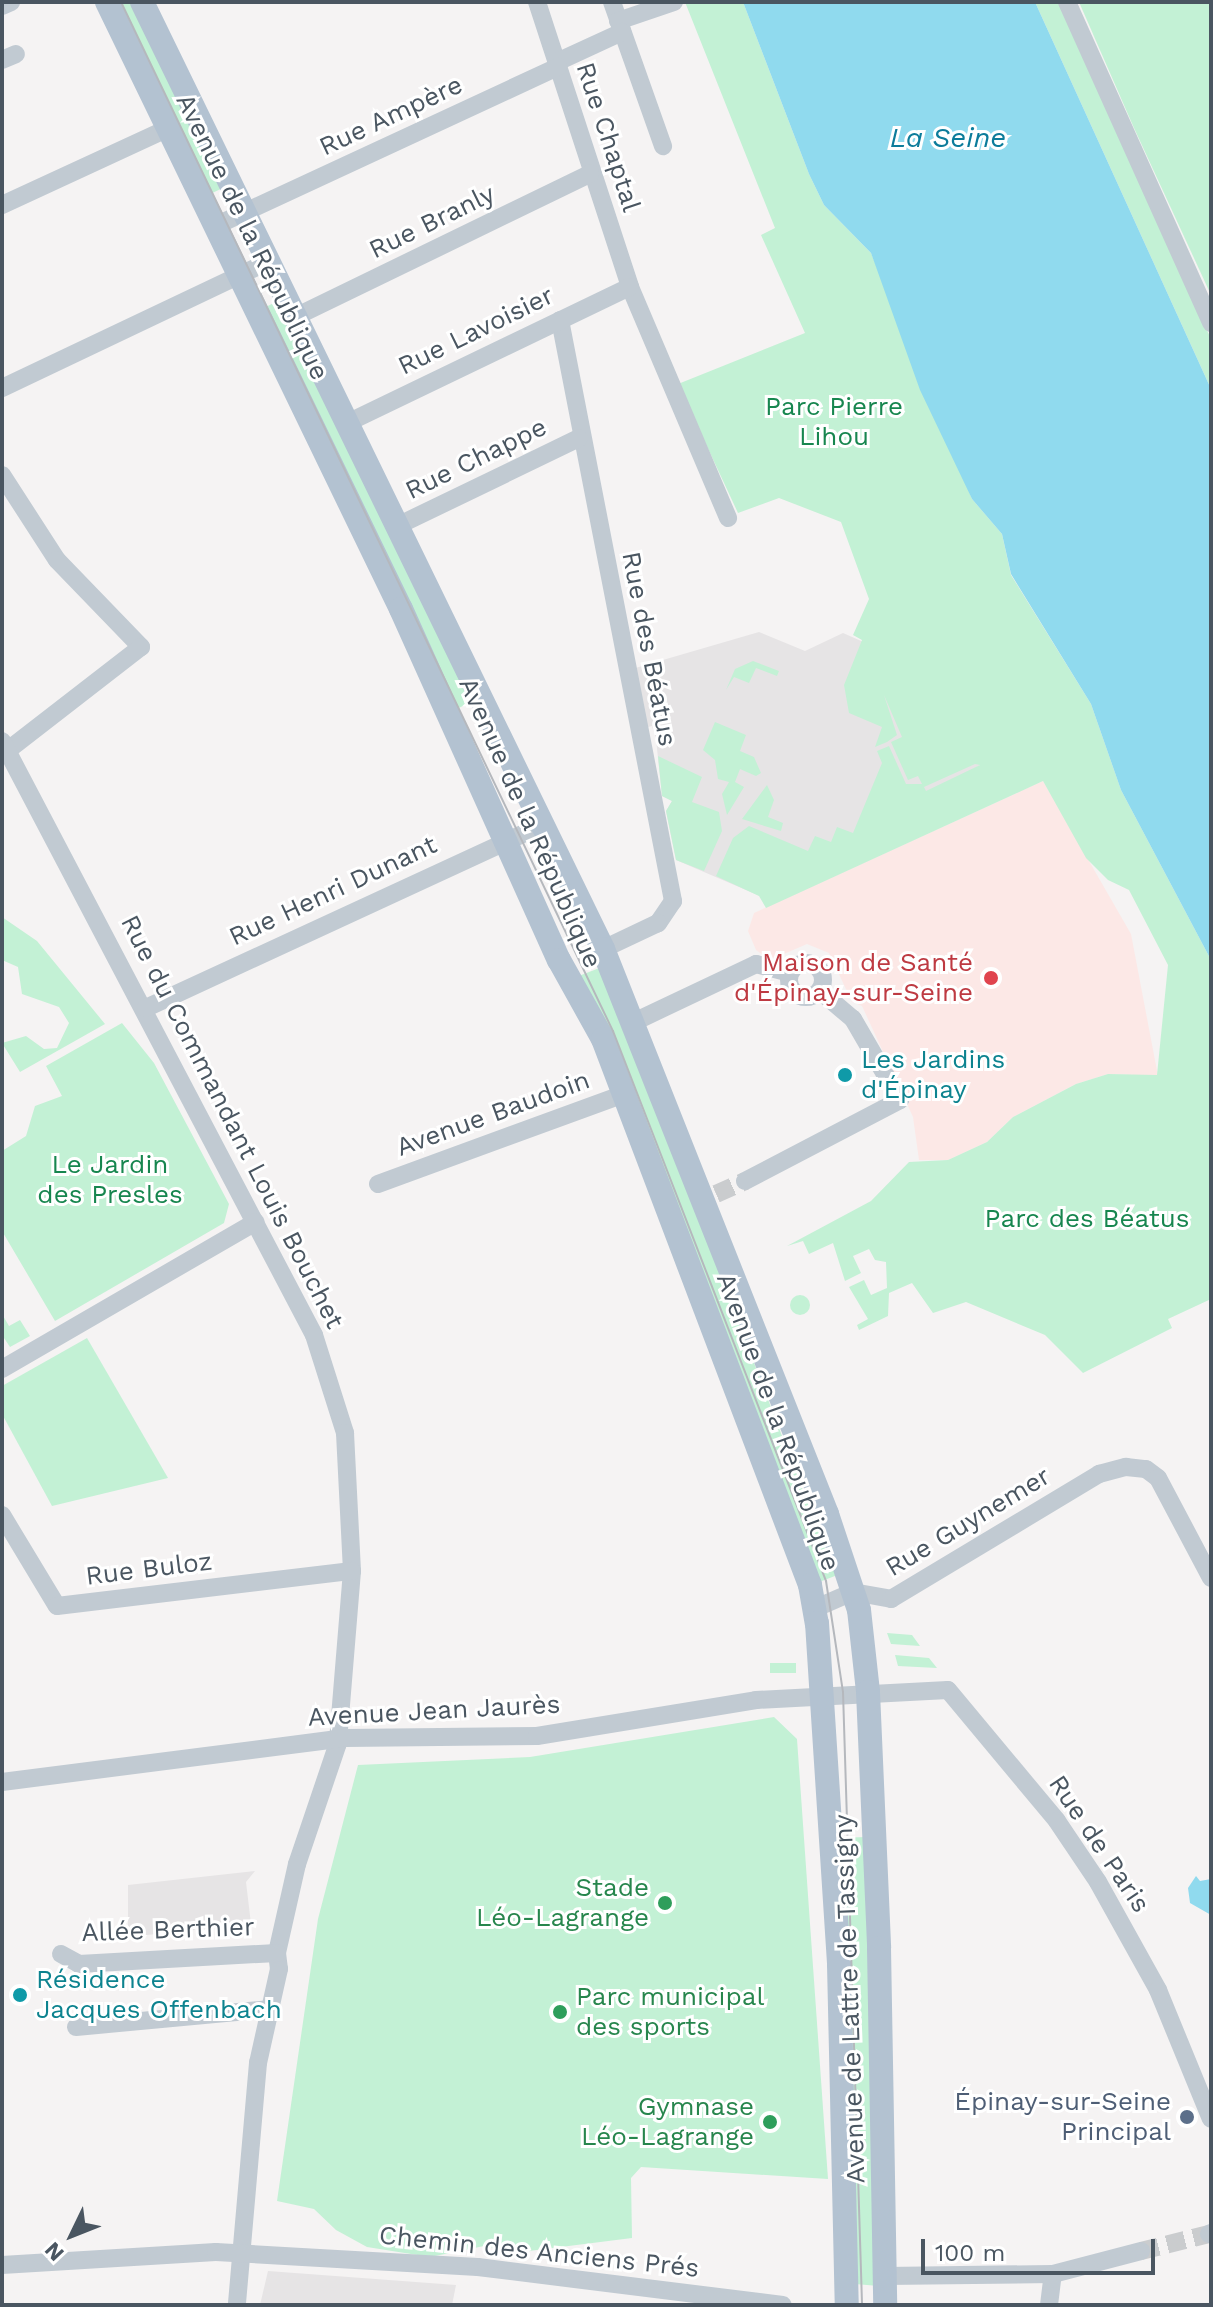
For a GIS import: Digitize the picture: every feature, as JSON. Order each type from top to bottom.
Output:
[{"type":"main road","name":"Avenue de la République","points":[[107,2],[407,621],[503,839],[627,1093],[791,1527],[816,1608],[821,1694]]},
{"type":"main road","name":"Avenue de la République","points":[[142,2],[603,949],[709,1198],[827,1514],[853,1592],[868,1692]]},
{"type":"main road","name":"Avenue de Lattre de Tassigny","points":[[868,1692],[885,2305]]},
{"type":"main road","name":"Avenue de Lattre de Tassigny","points":[[821,1694],[839,1964],[847,2305]]},
{"type":"street","points":[[2,6],[11,2]]},
{"type":"street","name":"Rue Chaptal","points":[[537,2],[590,174],[630,287],[728,518]]},
{"type":"street","points":[[612,2],[663,146]]},
{"type":"street","name":"Rue Ampère","points":[[215,226],[557,64],[620,26],[674,2]]},
{"type":"street","points":[[1067,2],[1211,323]]},
{"type":"street","points":[[2,205],[169,128]]},
{"type":"street","name":"Rue Branly","points":[[297,316],[590,174]]},
{"type":"street","points":[[2,388],[270,261]]},
{"type":"street","name":"Rue Lavoisier","points":[[345,424],[630,287]]},
{"type":"street","name":"Rue des Béatus","points":[[560,320],[579,438],[673,901],[658,923],[603,949]]},
{"type":"street","name":"Rue Chappe","points":[[395,527],[579,438]]},
{"type":"street","points":[[2,475],[57,560],[141,647],[5,745]]},
{"type":"street","name":"Rue du Commandant Louis Bouchet","points":[[5,745],[146,1008],[314,1335],[345,1433],[352,1571],[339,1739],[297,1864],[277,1953],[271,2009],[258,2063],[237,2305]]},
{"type":"street","name":"Rue Henri Dunant","points":[[146,1008],[503,839],[544,824]]},
{"type":"street","points":[[634,1022],[756,964],[790,973],[801,963],[816,966],[824,980],[820,991],[853,1019],[900,1100],[745,1181]]},
{"type":"street","name":"Avenue Baudoin","points":[[378,1184],[627,1093]]},
{"type":"street","points":[[2,1369],[256,1222]]},
{"type":"street","name":"Rue Guynemer","points":[[853,1592],[891,1599],[1099,1474],[1126,1467],[1146,1469],[1162,1484],[1211,1578]]},
{"type":"street","name":"Rue Buloz","points":[[2,1515],[57,1606],[352,1571]]},
{"type":"street","points":[[816,1608],[853,1592]]},
{"type":"street","name":"Rue de Paris","points":[[821,1694],[934,1687],[960,1700],[1057,1821],[1098,1882],[1158,1990],[1211,2118]]},
{"type":"street","name":"Avenue Jean Jaurès","points":[[2,1782],[339,1739],[537,1736],[756,1700],[821,1694]]},
{"type":"street","name":"Allée Berthier","points":[[61,1954],[79,1964],[277,1953]]},
{"type":"street","points":[[76,2027],[271,2009]]},
{"type":"street","points":[[885,2276],[1053,2274],[1141,2251]]},
{"type":"street","name":"Chemin des Anciens Prés","points":[[2,2265],[241,2254],[478,2267],[783,2305]]},
{"type":"street","points":[[1049,2305],[1053,2274]]},
{"type":"shaded area","points":[[759,632],[805,651],[843,633],[941,676],[982,764],[760,896],[676,860],[666,811],[672,801],[662,796],[656,739],[652,726],[644,728],[632,669]]},
{"type":"shaded area","name":"Maison de Santé d'Épinay-sur-Seine","points":[[1043,781],[1131,934],[1158,1076],[1108,1074],[1076,1084],[1013,1117],[987,1142],[948,1160],[919,1160],[913,1117],[862,1006],[852,1002],[829,953],[807,944],[770,960],[756,950],[748,931],[754,913]]},
{"type":"shaded area","points":[[255,1871],[246,1882],[251,1924],[128,1937],[128,1885]]},
{"type":"shaded area","points":[[268,2271],[456,2285],[452,2305],[260,2305]]},
{"type":"green space","points":[[117,2],[133,2],[225,187],[208,195]]},
{"type":"green space","points":[[685,2],[743,2],[809,174],[824,205],[871,253],[972,499],[1002,534],[1011,575],[1091,704],[1121,790],[1211,960],[1211,1299],[1168,1319],[1172,1328],[1083,1373],[1045,1335],[966,1302],[933,1313],[912,1283],[889,1293],[888,1316],[859,1330],[857,1325],[868,1319],[849,1287],[864,1280],[871,1295],[887,1288],[886,1262],[875,1260],[869,1249],[853,1256],[861,1273],[845,1281],[833,1243],[809,1254],[803,1241],[787,1246],[871,1201],[909,1162],[948,1160],[987,1142],[1013,1117],[1076,1084],[1108,1074],[1157,1075],[1168,965],[1129,890],[1108,880],[1086,858],[1043,781],[766,908],[759,896],[716,876],[733,838],[749,826],[808,851],[815,836],[831,842],[837,827],[853,833],[882,763],[877,751],[889,746],[906,784],[922,784],[918,776],[908,780],[891,742],[902,737],[884,695],[897,735],[887,742],[875,747],[882,727],[849,713],[844,685],[862,640],[853,635],[869,599],[841,522],[779,498],[738,513],[678,384],[805,333],[761,235],[775,228]],"holes":[[[975,764],[980,765],[926,791],[924,787]]]},
{"type":"green space","points":[[1035,2],[1059,2],[1211,339],[1211,389]]},
{"type":"green space","points":[[1079,2],[1211,2],[1211,295],[1134,128]]},
{"type":"green space","points":[[280,300],[475,700],[457,709],[262,309]]},
{"type":"green space","points":[[753,661],[779,671],[777,676],[756,668],[749,683],[734,677],[726,690],[735,669]]},
{"type":"green space","points":[[715,722],[746,735],[740,751],[754,757],[761,773],[756,776],[740,769],[735,782],[744,787],[727,815],[722,794],[729,782],[718,779],[715,760],[703,750]]},
{"type":"green space","points":[[658,756],[702,777],[692,802],[719,812],[722,831],[704,871],[676,860],[666,811],[672,801],[662,796]]},
{"type":"green space","points":[[767,785],[774,800],[768,817],[783,823],[781,831],[742,819]]},
{"type":"green space","points":[[2,917],[37,941],[105,1024],[20,1072],[2,1043],[26,1036],[44,1049],[57,1048],[69,1023],[59,1007],[22,994],[18,967],[2,960]]},
{"type":"green space","points":[[602,967],[836,1576],[810,1585],[577,977]]},
{"type":"green space","name":"Le Jardin des Presles","points":[[122,1023],[154,1063],[229,1204],[224,1223],[55,1321],[2,1231],[2,1151],[26,1136],[35,1106],[62,1096],[46,1066]]},
{"type":"green space","points":[[800,1295],[807,1298],[810,1305],[807,1312],[800,1315],[793,1312],[790,1305],[793,1298]]},
{"type":"green space","points":[[2,1314],[9,1326],[20,1320],[30,1336],[10,1347],[2,1335]]},
{"type":"green space","points":[[87,1338],[168,1478],[52,1506],[2,1414],[2,1386]]},
{"type":"green space","points":[[887,1633],[912,1635],[920,1646],[891,1644]]},
{"type":"green space","points":[[895,1655],[929,1658],[937,1668],[898,1666]]},
{"type":"green space","points":[[770,1663],[796,1663],[796,1673],[770,1673]]},
{"type":"green space","name":"Parc municipal des sports","points":[[774,1717],[797,1739],[828,2179],[641,2167],[631,2178],[632,2238],[521,2252],[484,2246],[430,2257],[367,2247],[336,2230],[314,2209],[277,2201],[318,1919],[358,1765],[530,1757]]},
{"type":"green space","points":[[866,1837],[879,2286],[855,2284],[837,1838]]},
{"type":"water","name":"La Seine","points":[[743,2],[1035,2],[1211,389],[1211,960],[1121,790],[1091,704],[1011,574],[1002,534],[972,499],[920,390],[871,253],[824,205],[809,174]]},
{"type":"water","points":[[1196,1876],[1200,1881],[1211,1879],[1211,1915],[1190,1903],[1188,1888]]},
{"type":"tunnel","points":[[716,1194],[745,1181]]},
{"type":"tunnel","points":[[1141,2251],[1209,2234]]},
{"type":"tram line","points":[[121,2],[613,1031],[826,1581],[843,1692],[862,2305]]},
{"type":"place","name":"Maison de Santé d'Épinay-sur-Seine","points":[[991,978]]},
{"type":"place","name":"Les Jardins d'Épinay","points":[[845,1075]]},
{"type":"place","name":"Stade Léo-Lagrange","points":[[665,1903]]},
{"type":"place","name":"Résidence Jacques Offenbach","points":[[20,1995]]},
{"type":"place","name":"Parc municipal des sports","points":[[560,2012]]},
{"type":"place","name":"Épinay-sur-Seine Principal","points":[[1187,2117]]},
{"type":"place","name":"Gymnase Léo-Lagrange","points":[[770,2122]]},
{"type":"park label","name":"Parc Pierre Lihou","points":[[834,422]]},
{"type":"park label","name":"Parc des Béatus","points":[[1087,1219]]}]
